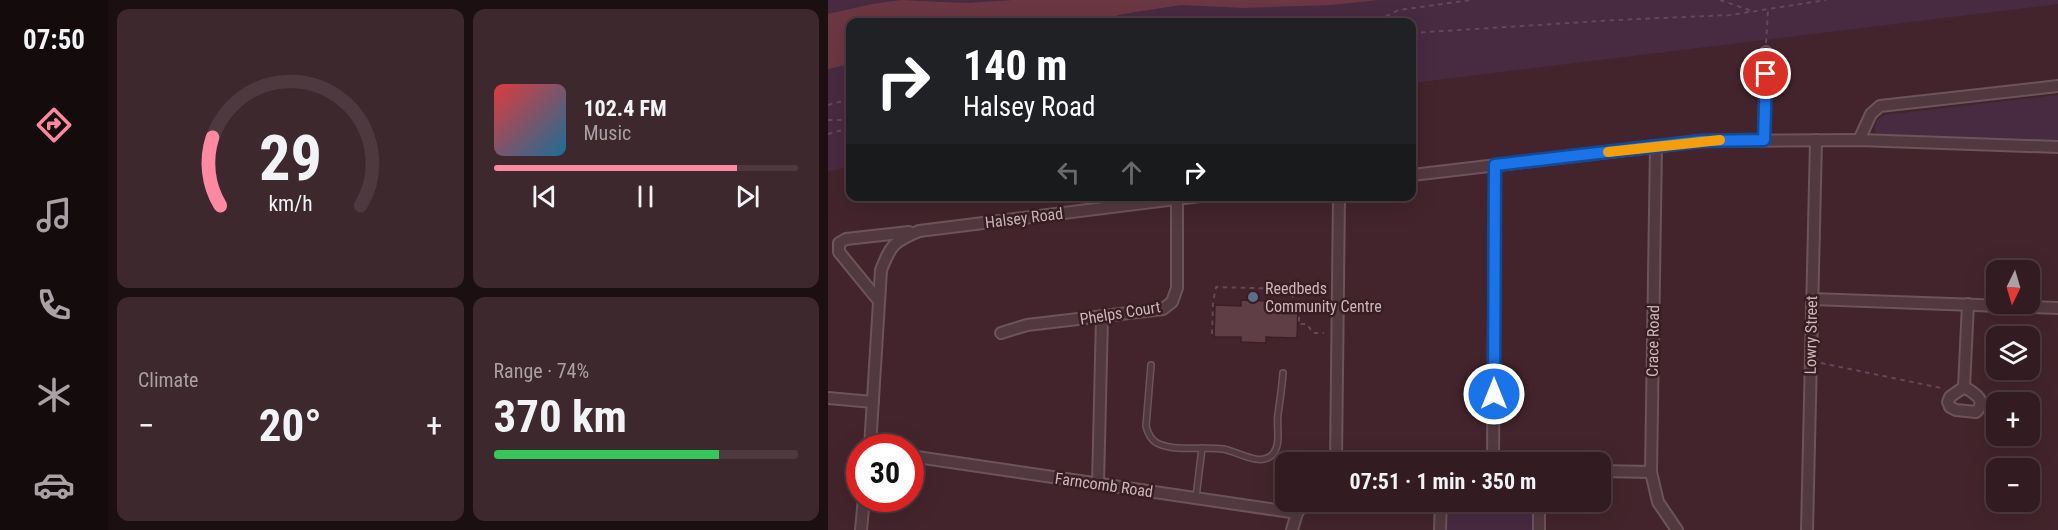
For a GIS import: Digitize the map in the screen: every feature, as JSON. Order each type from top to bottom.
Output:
[{"type":"street","points":[[1764,140],[1766,52]]},
{"type":"street","points":[[1858,140],[1871,114],[1880,106],[2058,86]]},
{"type":"street","name":"Lowry Street","points":[[1807,530],[1816,140]]},
{"type":"street","points":[[1416,175],[1701,141],[1858,140],[2058,147]]},
{"type":"street","name":"Crace Road","points":[[1656,146],[1651,472],[1658,502],[1677,530]]},
{"type":"street","points":[[1493,452],[1495,165]]},
{"type":"street","name":"Halsey Road","points":[[879,301],[839,252],[839,243],[846,239],[1162,201]]},
{"type":"street","name":"Phelps Court","points":[[1001,333],[1027,326],[1163,309],[1172,302],[1177,288],[1178,201]]},
{"type":"street","points":[[1336,452],[1339,201]]},
{"type":"street","name":"Halsey Road","points":[[871,434],[881,270],[889,250],[899,239],[919,231]]},
{"type":"street","points":[[1812,299],[2058,308]]},
{"type":"street","points":[[1964,387],[1968,304]]},
{"type":"street","points":[[1098,484],[1102,317]]},
{"type":"street","points":[[1964,387],[1977,394],[1982,401],[1977,412],[1956,410],[1950,407],[1948,402],[1950,397],[1964,387]]},
{"type":"street","points":[[828,398],[873,402]]},
{"type":"street","name":"Farncomb Road","points":[[924,458],[1297,513]]},
{"type":"street","points":[[1611,471],[1651,472]]},
{"type":"street","points":[[861,530],[863,512]]},
{"type":"street","points":[[1440,530],[1441,512]]},
{"type":"street","points":[[1539,512],[1539,530]]},
{"type":"street","points":[[1292,530],[1297,513]]},
{"type":"lane","points":[[1150,365],[1146,426],[1149,436],[1156,444],[1168,447],[1224,449],[1251,458],[1266,459],[1273,454],[1278,442],[1278,415],[1282,398],[1283,373]]},
{"type":"lane","points":[[1196,498],[1202,448]]},
{"type":"path","points":[[1382,18],[1399,10],[1471,0]]},
{"type":"path","points":[[1720,0],[1757,12]]},
{"type":"path","points":[[1814,3],[1817,0]]},
{"type":"path","points":[[1416,33],[1730,15],[1768,11],[1827,0]]},
{"type":"path","points":[[1766,52],[1768,11]]},
{"type":"path","points":[[828,105],[846,100]]},
{"type":"path","points":[[828,120],[846,120]]},
{"type":"path","points":[[828,134],[846,129]]},
{"type":"path","points":[[1212,334],[1216,287],[1290,289],[1296,306],[1299,306],[1299,324],[1307,324],[1313,333],[1324,333]]},
{"type":"path","points":[[1810,361],[1941,388],[1950,397]]},
{"type":"shaded area","points":[[828,0],[2058,0],[2058,4],[1416,83],[1416,18],[846,18],[846,167],[828,172]]},
{"type":"shaded area","points":[[901,0],[966,3],[1014,0],[1378,0],[1332,5],[1244,8],[1181,5],[1108,18],[846,18],[846,65],[828,69],[828,14]]},
{"type":"shaded area","points":[[2058,95],[2058,144],[1877,138],[1875,129],[1877,120],[1884,115]]},
{"type":"shaded area","points":[[1448,512],[1533,512],[1532,530],[1447,530]]},
{"type":"building","points":[[1241,300],[1267,301],[1267,307],[1298,308],[1297,338],[1266,337],[1266,343],[1241,342],[1241,337],[1214,337],[1215,305],[1241,306]]},
{"type":"slow traffic","points":[[1608,152],[1720,140]]},
{"type":"place","name":"Reedbeds Community Centre","points":[[1253,297]]},
{"type":"route","points":[[1494,394],[1495,165],[1701,141],[1764,140],[1766,74]]}]
